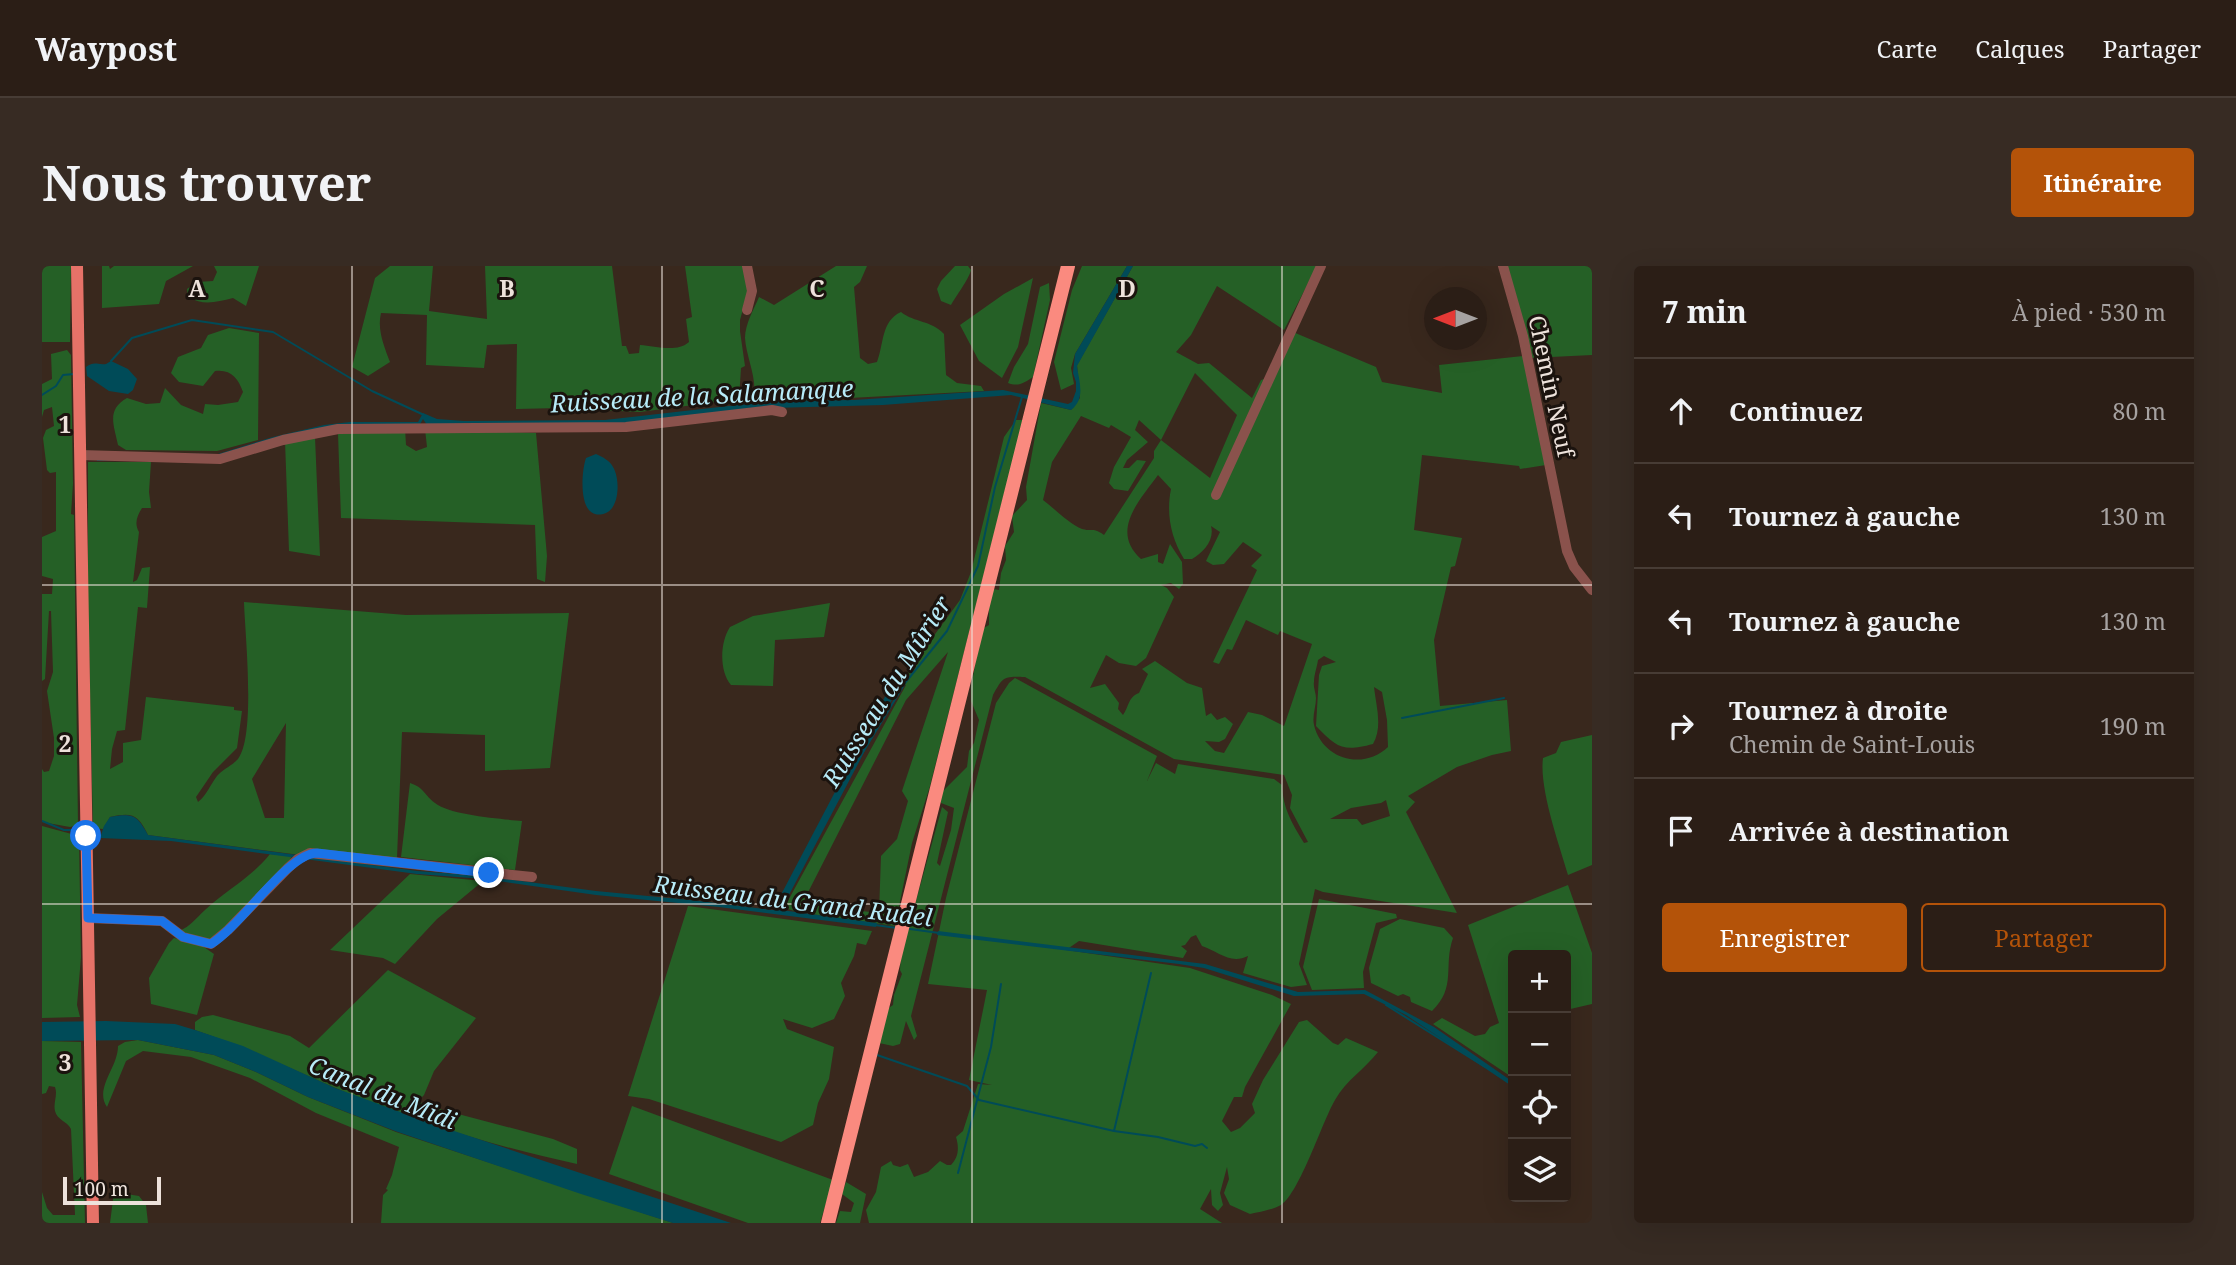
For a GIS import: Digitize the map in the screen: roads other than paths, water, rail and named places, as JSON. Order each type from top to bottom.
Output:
[{"type":"highway","points":[[828,1223],[1068,266]]},
{"type":"main road","points":[[77,266],[93,1223]]},
{"type":"street","points":[[747,266],[752,291],[747,310]]},
{"type":"street","points":[[1216,495],[1321,266]]},
{"type":"street","name":"Chemin Neuf","points":[[1503,266],[1523,336],[1567,551],[1574,567],[1592,590]]},
{"type":"street","points":[[80,455],[220,459],[283,440],[338,429],[626,427],[746,412],[782,412]]},
{"type":"street","points":[[88,918],[162,921],[183,937],[211,944],[302,857],[317,853],[420,867],[531,877]]},
{"type":"water","points":[[1127,266],[1133,266],[1077,366],[1080,395],[1071,410],[1011,395],[883,405],[772,408],[638,424],[427,425],[423,419],[419,426],[347,427],[233,455],[97,461],[96,453],[218,454],[324,425],[350,422],[418,422],[423,413],[437,419],[464,421],[605,420],[772,401],[854,400],[1003,390],[1068,404],[1072,402],[1076,391],[1073,373],[1075,354]]},
{"type":"water","points":[[111,361],[128,369],[137,379],[133,390],[128,394],[109,391],[87,376],[86,367],[89,365]]},
{"type":"water","points":[[596,454],[612,465],[618,485],[611,510],[597,514],[590,511],[586,504],[582,484],[586,458]]},
{"type":"water","points":[[898,688],[781,910],[877,923],[876,927],[596,895],[484,879],[417,874],[171,841],[100,838],[110,817],[124,815],[137,819],[148,835],[417,871],[484,876],[773,910],[889,689]]},
{"type":"water","points":[[938,931],[1205,964],[1298,992],[1365,990],[1434,1027],[1508,1079],[1508,1084],[1406,1015],[1364,994],[1294,996],[1204,968],[937,935]]},
{"type":"water","points":[[42,1022],[175,1024],[195,1030],[243,1046],[335,1088],[436,1125],[731,1223],[673,1223],[581,1194],[395,1131],[308,1097],[214,1055],[138,1040],[42,1041]]},
{"type":"waterway","name":"Ruisseau de la Salamanque","points":[[111,361],[132,338],[192,320],[273,332],[372,391],[424,415]]},
{"type":"waterway","points":[[42,395],[56,386],[63,375],[74,374]]},
{"type":"waterway","name":"Ruisseau du Mûrier","points":[[860,757],[905,683],[947,631],[978,566],[995,487],[1022,397]]},
{"type":"waterway","points":[[1402,718],[1504,698]]},
{"type":"waterway","name":"Ruisseau du Grand Rudel","points":[[42,821],[64,830],[81,830]]},
{"type":"waterway","name":"Ruisseau du Grand Rudel","points":[[875,925],[897,928]]},
{"type":"waterway","name":"Ruisseau du Grand Rudel","points":[[910,929],[939,933]]},
{"type":"waterway","points":[[1114,1131],[1151,973]]},
{"type":"waterway","points":[[958,1173],[991,1047],[1001,984]]},
{"type":"waterway","name":"Ruisseau du Grand Rudel","points":[[1386,1005],[1485,1067]]},
{"type":"waterway","points":[[877,1055],[967,1086],[979,1100],[1114,1131],[1158,1137],[1195,1146],[1202,1144],[1207,1148]]},
{"type":"water label","name":"Canal du Midi","points":[[383,1092]]}]
